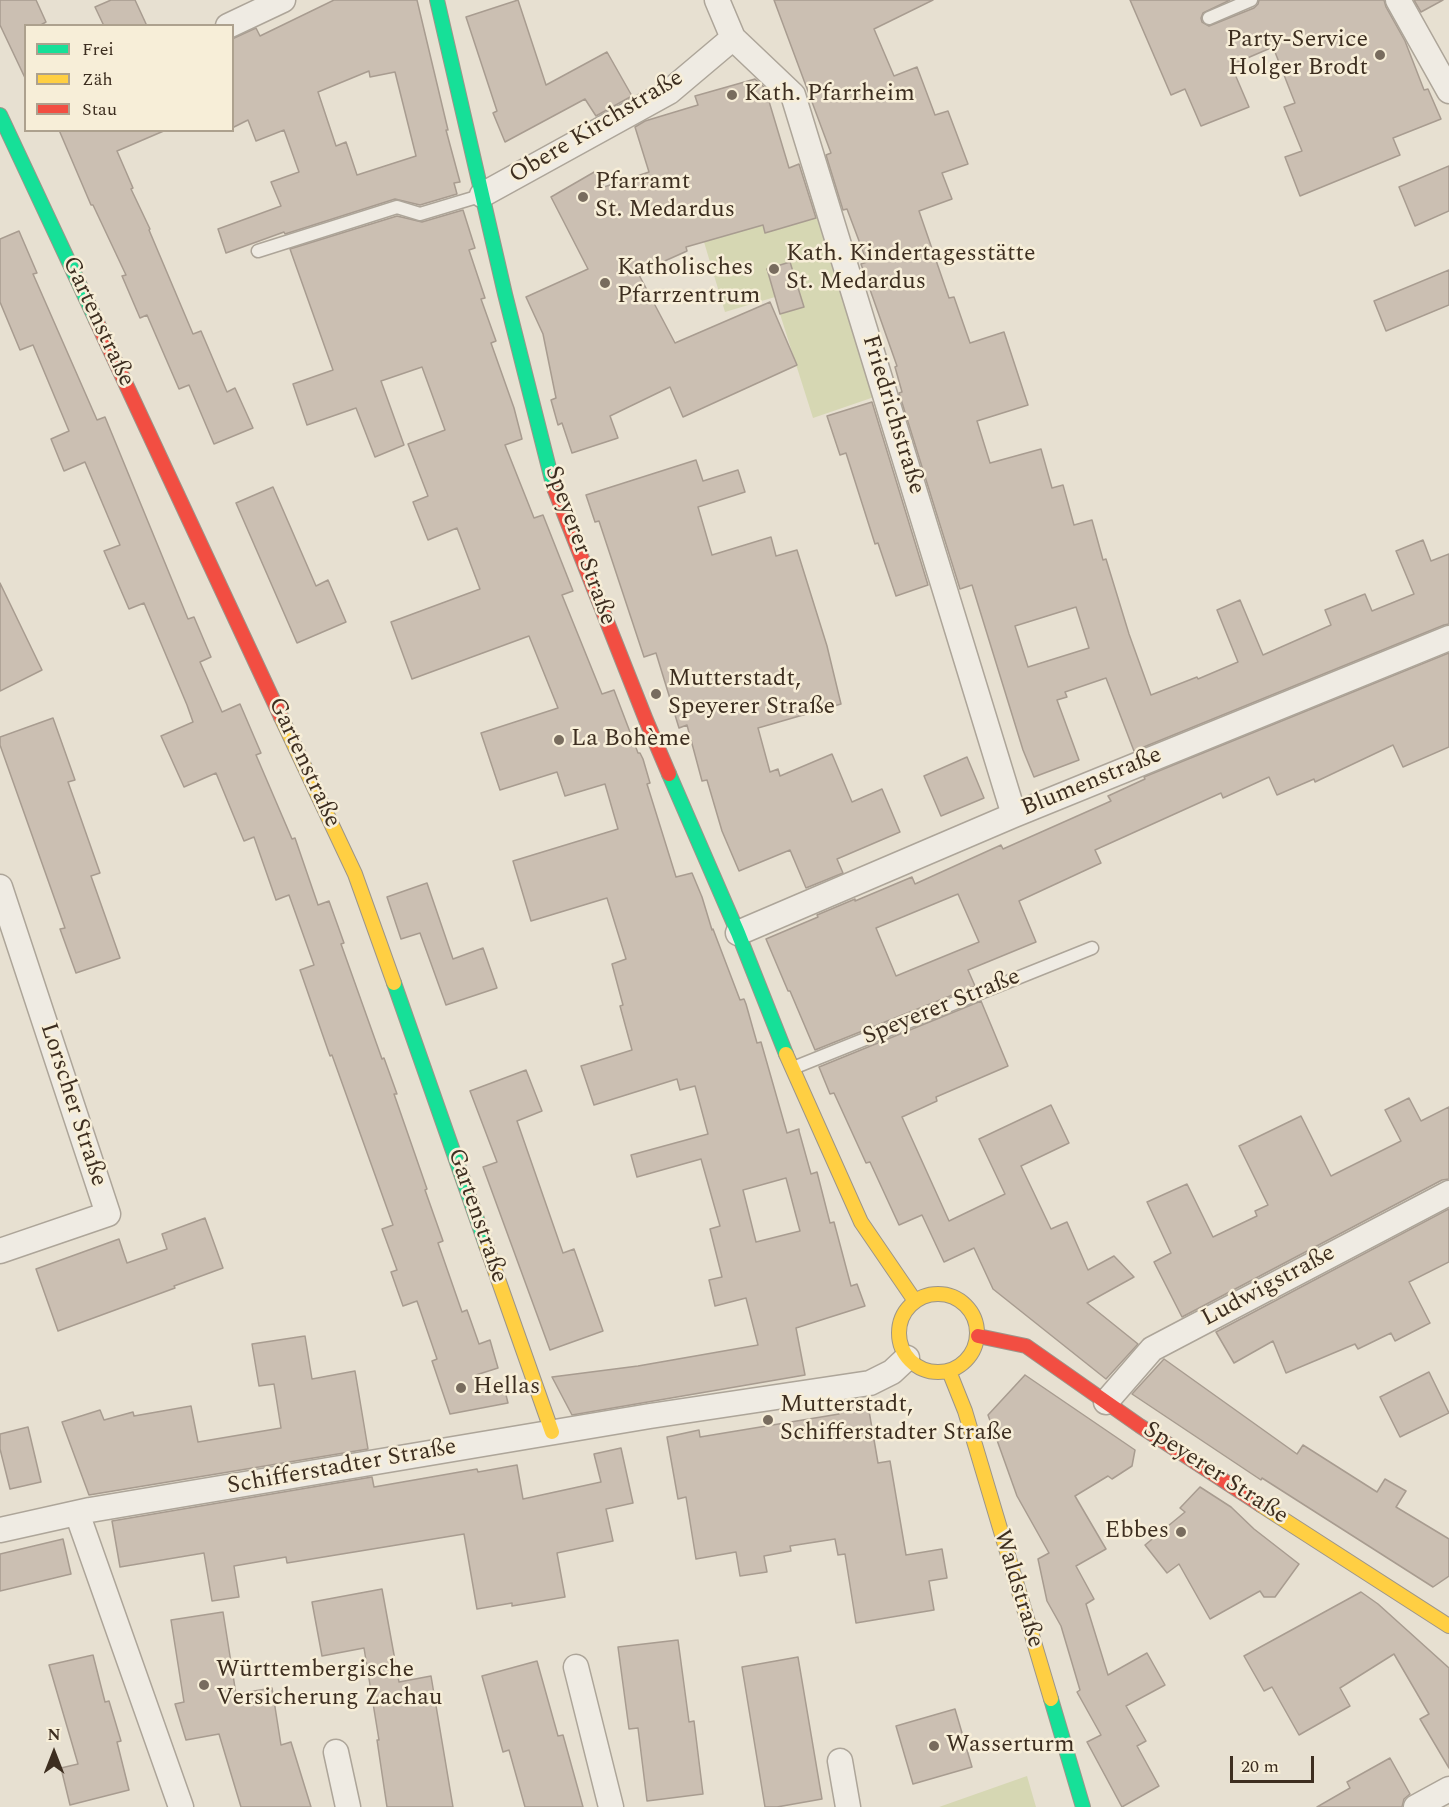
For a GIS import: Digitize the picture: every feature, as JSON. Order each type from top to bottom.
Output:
[{"type":"main road","name":"Speyerer Straße","points":[[437,0],[504,294],[553,484],[646,720],[738,933],[792,1069],[861,1222],[915,1301]]},
{"type":"main road","name":"Gartenstraße","points":[[8,124],[355,874],[552,1432]]},
{"type":"main road","points":[[939,1293],[952,1295],[963,1302],[977,1323],[978,1336],[969,1358],[960,1366],[939,1373],[920,1368],[907,1358],[899,1342],[898,1331],[900,1319],[906,1309],[926,1295],[939,1293]]},
{"type":"main road","name":"Speyerer Straße","points":[[978,1336],[1026,1346],[1106,1402],[1449,1626]]},
{"type":"main road","name":"Waldstraße","points":[[949,1371],[965,1411],[1083,1807]]},
{"type":"street","points":[[232,24],[283,0]]},
{"type":"street","points":[[717,0],[733,38]]},
{"type":"street","points":[[1398,0],[1449,91]]},
{"type":"street","name":"Obere Kirchstraße","points":[[482,195],[669,92],[733,38]]},
{"type":"street","name":"Friedrichstraße","points":[[733,38],[793,95],[1014,815]]},
{"type":"street","name":"Blumenstraße","points":[[738,933],[1014,815],[1449,638]]},
{"type":"street","name":"Lorscher Straße","points":[[0,1251],[108,1215],[2,897]]},
{"type":"street","name":"Ludwigstraße","points":[[1106,1402],[1152,1349],[1449,1193]]},
{"type":"street","name":"Schifferstadter Straße","points":[[0,1530],[77,1513],[552,1432],[870,1383],[892,1372],[907,1358]]},
{"type":"street","points":[[77,1513],[181,1807]]},
{"type":"street","points":[[576,1667],[610,1807]]},
{"type":"street","points":[[336,1752],[348,1807]]},
{"type":"street","points":[[840,1761],[848,1807]]},
{"type":"street","points":[[1416,1807],[1449,1789]]},
{"type":"lane","points":[[1209,18],[1251,0]]},
{"type":"lane","points":[[258,251],[397,207],[420,214],[482,195]]},
{"type":"lane","name":"Speyerer Straße","points":[[792,1069],[1092,948]]},
{"type":"green space","points":[[819,217],[877,396],[813,418],[780,314],[804,307],[790,262],[767,269],[775,297],[725,312],[704,242],[763,225],[765,233]]},
{"type":"green space","points":[[1027,1776],[1036,1807],[939,1807]]},
{"type":"building","points":[[0,0],[36,0],[46,22],[24,24],[24,76],[0,25]]},
{"type":"building","points":[[111,0],[135,0],[146,24],[103,24],[95,7]]},
{"type":"building","points":[[334,0],[417,0],[460,182],[454,183],[457,194],[420,205],[395,199],[285,234],[284,232],[226,253],[218,229],[281,206],[271,182],[299,172],[284,130],[256,141],[248,120],[234,127],[234,38],[256,28],[260,36]],"holes":[[[369,71],[370,77],[395,72],[416,156],[357,175],[346,142],[336,146],[318,92]]]},
{"type":"building","points":[[518,0],[546,85],[607,52],[632,96],[596,116],[585,99],[505,142],[493,113],[497,111],[466,17]]},
{"type":"building","points":[[774,0],[933,0],[874,29],[894,76],[917,67],[935,115],[948,111],[968,164],[942,173],[952,199],[919,211],[949,298],[954,297],[970,343],[1004,332],[1028,405],[977,421],[990,463],[1041,449],[1052,488],[1063,485],[1074,525],[1092,520],[1103,560],[1106,559],[1151,695],[1238,662],[1217,610],[1240,600],[1263,655],[1331,625],[1325,610],[1365,594],[1372,611],[1414,594],[1396,551],[1423,540],[1431,561],[1449,554],[1449,624],[1134,751],[1106,678],[1065,692],[1067,697],[1057,700],[1079,760],[1034,777],[1023,750],[972,585],[960,589],[899,393],[902,392],[895,367],[897,366],[861,264],[867,262],[847,209],[843,210],[826,155],[831,153]],"holes":[[[1076,607],[1089,648],[1028,667],[1015,626]]]},
{"type":"building","points":[[1130,0],[1230,0],[1203,13],[1202,22],[1209,26],[1254,8],[1259,0],[1384,0],[1405,41],[1424,90],[1428,89],[1441,119],[1393,138],[1400,155],[1300,196],[1285,157],[1302,151],[1284,107],[1295,103],[1273,47],[1231,65],[1249,107],[1201,126],[1185,89],[1171,95]]},
{"type":"building","points":[[1414,0],[1443,0],[1421,12]]},
{"type":"building","points":[[755,79],[765,88],[789,168],[799,164],[816,218],[765,233],[763,225],[686,247],[687,251],[638,273],[675,343],[770,302],[797,365],[683,417],[670,387],[610,416],[618,438],[572,453],[562,423],[558,425],[551,400],[556,398],[543,334],[526,297],[588,269],[551,197],[596,171],[604,187],[649,172],[635,127],[645,121],[698,105],[695,96]]},
{"type":"building","points":[[60,132],[161,132],[117,151],[193,334],[201,331],[227,392],[235,388],[253,428],[214,444],[189,385],[179,389],[147,315],[140,318],[122,276],[126,275],[91,205]]},
{"type":"building","points":[[1449,166],[1449,211],[1415,226],[1399,187]]},
{"type":"building","points":[[463,210],[475,248],[469,250],[485,298],[481,299],[496,341],[491,343],[514,408],[522,439],[505,445],[534,518],[543,515],[573,591],[562,595],[602,694],[614,690],[638,753],[643,759],[650,783],[647,784],[676,877],[692,873],[740,1000],[744,999],[746,1004],[757,1043],[761,1042],[787,1133],[799,1129],[811,1174],[817,1172],[830,1223],[834,1222],[851,1286],[857,1284],[865,1306],[796,1328],[805,1375],[572,1415],[552,1377],[638,1366],[758,1345],[746,1298],[715,1306],[709,1280],[722,1277],[710,1229],[720,1226],[701,1159],[637,1177],[631,1155],[708,1134],[695,1086],[680,1090],[677,1079],[594,1105],[581,1066],[632,1050],[612,964],[626,959],[607,898],[531,921],[513,861],[618,829],[605,784],[565,796],[557,772],[500,790],[481,733],[558,708],[529,636],[412,679],[391,622],[480,589],[457,528],[428,540],[413,502],[428,496],[408,444],[445,430],[422,367],[381,381],[404,445],[375,457],[356,408],[307,425],[293,384],[333,370],[290,249],[397,216],[422,222]],"holes":[[[786,1178],[800,1231],[756,1242],[743,1190]]]},
{"type":"building","points":[[19,231],[37,273],[33,274],[97,420],[105,417],[188,619],[194,617],[211,657],[200,662],[222,712],[240,704],[261,753],[256,755],[292,839],[295,838],[318,905],[329,901],[344,943],[341,944],[382,1059],[384,1058],[397,1094],[394,1094],[443,1241],[438,1243],[462,1312],[467,1310],[479,1344],[490,1340],[498,1368],[476,1375],[479,1386],[503,1383],[508,1403],[450,1414],[432,1361],[437,1359],[417,1301],[403,1306],[391,1272],[397,1270],[382,1229],[393,1225],[300,970],[314,965],[289,895],[276,900],[254,837],[244,841],[216,773],[184,787],[161,736],[193,722],[187,705],[144,603],[129,609],[104,551],[120,545],[85,462],[64,471],[51,439],[69,431],[33,345],[20,350],[0,302],[0,239]]},
{"type":"building","points":[[790,262],[804,307],[780,314],[767,269]]},
{"type":"building","points":[[1449,270],[1449,305],[1386,331],[1374,301]]},
{"type":"building","points":[[872,402],[928,585],[896,596],[878,543],[875,544],[846,453],[840,455],[827,416]]},
{"type":"building","points":[[696,460],[703,481],[738,470],[745,492],[698,507],[712,555],[771,537],[776,556],[797,550],[827,646],[841,704],[758,728],[770,772],[778,769],[780,776],[832,754],[852,802],[882,789],[900,832],[837,859],[843,873],[806,888],[790,850],[739,871],[722,831],[707,780],[702,781],[687,725],[679,728],[656,653],[644,657],[599,521],[595,522],[586,495]]},
{"type":"building","points":[[273,487],[316,586],[328,580],[346,622],[297,643],[236,503]]},
{"type":"building","points":[[0,583],[42,670],[0,691]]},
{"type":"building","points":[[1449,653],[1449,747],[1403,767],[1393,745],[1315,782],[1314,779],[1277,795],[1269,777],[1223,798],[1221,793],[1095,850],[1101,863],[1019,901],[1036,942],[968,970],[975,986],[815,1050],[766,939],[818,917],[817,915],[912,877],[915,884],[1001,845],[1003,849],[1111,801],[1108,796],[1145,779],[1144,777]],"holes":[[[958,894],[979,942],[896,976],[876,928]]]},
{"type":"building","points":[[53,718],[75,780],[68,782],[100,873],[91,876],[120,958],[76,973],[60,929],[65,928],[0,745],[0,737]]},
{"type":"building","points":[[967,757],[984,798],[941,816],[924,776]]},
{"type":"building","points":[[427,883],[453,959],[483,948],[497,988],[446,1005],[420,933],[401,939],[387,897]]},
{"type":"building","points":[[981,1001],[1008,1066],[936,1097],[937,1101],[902,1117],[949,1221],[1005,1194],[979,1139],[1051,1105],[1069,1143],[1021,1166],[1051,1229],[1067,1222],[1088,1270],[1114,1256],[1134,1277],[1087,1303],[1138,1344],[1106,1379],[993,1289],[974,1248],[944,1262],[922,1215],[899,1225],[870,1162],[866,1163],[834,1093],[830,1094],[819,1067]]},
{"type":"building","points":[[526,1070],[542,1111],[517,1121],[563,1253],[574,1249],[603,1331],[550,1350],[483,1167],[497,1162],[470,1091]]},
{"type":"building","points":[[1409,1098],[1421,1121],[1449,1107],[1449,1179],[1442,1180],[1182,1317],[1154,1262],[1171,1253],[1147,1202],[1187,1184],[1213,1237],[1257,1216],[1255,1211],[1268,1205],[1239,1146],[1301,1116],[1331,1176],[1401,1141],[1385,1110]]},
{"type":"building","points":[[1449,1209],[1449,1262],[1409,1282],[1430,1323],[1395,1341],[1391,1333],[1358,1349],[1355,1344],[1286,1373],[1273,1341],[1234,1363],[1216,1332]]},
{"type":"building","points":[[205,1218],[223,1268],[58,1331],[36,1269],[119,1239],[127,1263],[167,1249],[162,1234]]},
{"type":"building","points":[[305,1336],[312,1379],[355,1371],[368,1449],[89,1495],[62,1422],[100,1410],[104,1420],[133,1412],[134,1416],[191,1406],[198,1442],[281,1428],[274,1384],[259,1386],[252,1344]]},
{"type":"building","points":[[1164,1359],[1297,1454],[1303,1445],[1377,1492],[1385,1479],[1406,1491],[1396,1507],[1449,1539],[1449,1576],[1433,1587],[1262,1478],[1261,1480],[1132,1394]]},
{"type":"building","points":[[1429,1372],[1449,1413],[1400,1437],[1380,1397]]},
{"type":"building","points":[[1025,1375],[1135,1450],[1132,1466],[1112,1479],[1108,1476],[1075,1496],[1106,1549],[1076,1566],[1094,1599],[1086,1604],[1108,1675],[1147,1653],[1165,1685],[1126,1706],[1146,1741],[1137,1746],[1159,1786],[1122,1807],[1087,1742],[1101,1735],[1077,1692],[1080,1690],[1061,1626],[1047,1601],[1038,1559],[1049,1553],[1017,1496],[988,1415]]},
{"type":"building","points":[[868,1405],[878,1463],[890,1461],[906,1555],[942,1549],[947,1578],[929,1581],[934,1610],[856,1623],[845,1554],[838,1555],[835,1539],[790,1546],[791,1551],[764,1556],[767,1572],[740,1576],[736,1552],[696,1559],[686,1497],[678,1499],[667,1437],[699,1430],[700,1437],[839,1414],[838,1410]]},
{"type":"building","points":[[28,1427],[41,1482],[10,1489],[0,1449],[0,1434]]},
{"type":"building","points":[[621,1448],[633,1503],[606,1509],[613,1541],[557,1553],[565,1597],[477,1609],[464,1534],[287,1563],[286,1557],[234,1566],[239,1597],[212,1601],[204,1553],[120,1567],[112,1521],[372,1477],[374,1487],[477,1469],[478,1472],[517,1465],[523,1499],[601,1482],[594,1454]]},
{"type":"building","points":[[1200,1487],[1231,1507],[1254,1529],[1299,1564],[1275,1597],[1264,1597],[1260,1591],[1210,1619],[1179,1564],[1167,1573],[1145,1545],[1185,1512],[1180,1508]]},
{"type":"building","points":[[63,1539],[71,1574],[0,1591],[0,1554]]},
{"type":"building","points":[[382,1589],[399,1682],[431,1676],[453,1807],[387,1807],[364,1648],[322,1656],[312,1602]]},
{"type":"building","points":[[1361,1592],[1378,1604],[1449,1668],[1449,1768],[1420,1719],[1429,1714],[1394,1654],[1340,1688],[1350,1706],[1299,1735],[1272,1687],[1264,1691],[1244,1656]]},
{"type":"building","points":[[223,1612],[236,1694],[272,1688],[281,1745],[291,1742],[311,1807],[241,1807],[219,1734],[186,1740],[175,1704],[184,1702],[171,1620]]},
{"type":"building","points":[[678,1640],[689,1722],[694,1721],[703,1794],[647,1801],[638,1728],[629,1729],[618,1647]]},
{"type":"building","points":[[93,1655],[105,1702],[109,1701],[121,1741],[117,1742],[129,1790],[70,1805],[61,1768],[78,1764],[49,1665]]},
{"type":"building","points":[[798,1657],[822,1799],[765,1807],[742,1667]]},
{"type":"building","points":[[537,1661],[558,1736],[563,1735],[583,1807],[525,1807],[509,1750],[503,1752],[482,1676]]},
{"type":"building","name":"Wasserturm","points":[[955,1709],[972,1767],[913,1784],[896,1726]]},
{"type":"building","points":[[1390,1758],[1410,1794],[1404,1799],[1402,1807],[1317,1807],[1350,1788],[1347,1782]]},
{"type":"traffic: fast","points":[[437,0],[505,294],[554,488]]},
{"type":"traffic: fast","points":[[0,115],[96,320]]},
{"type":"traffic: fast","points":[[669,774],[738,933],[786,1054]]},
{"type":"traffic: fast","points":[[394,983],[486,1245]]},
{"type":"traffic: fast","points":[[1051,1699],[1083,1807]]},
{"type":"traffic: slow","points":[[281,717],[355,874],[394,983]]},
{"type":"traffic: slow","points":[[786,1054],[861,1222],[915,1301]]},
{"type":"traffic: slow","points":[[486,1245],[552,1432]]},
{"type":"traffic: slow","points":[[930,1294],[946,1294],[960,1300],[971,1311],[977,1325],[977,1333],[977,1341],[971,1355],[960,1366],[946,1372],[930,1372],[916,1366],[905,1355],[899,1341],[899,1325],[905,1311],[916,1300],[930,1294]]},
{"type":"traffic: slow","points":[[949,1371],[965,1411],[1051,1699]]},
{"type":"traffic: slow","points":[[1261,1505],[1449,1626]]},
{"type":"traffic: jam","points":[[96,320],[281,717]]},
{"type":"traffic: jam","points":[[554,488],[669,774]]},
{"type":"traffic: jam","points":[[978,1336],[1026,1346],[1140,1426],[1261,1505]]},
{"type":"place","name":"Party-Service Holger Brodt","points":[[1380,55]]},
{"type":"place","name":"Kath. Pfarrheim","points":[[732,95]]},
{"type":"place","name":"Pfarramt St. Medardus","points":[[583,197]]},
{"type":"place","name":"Kath. Kindertagesstätte St. Medardus","points":[[774,269]]},
{"type":"place","name":"Katholisches Pfarrzentrum","points":[[605,283]]},
{"type":"place","name":"Mutterstadt, Speyerer Straße","points":[[656,694]]},
{"type":"place","name":"La Bohème","points":[[559,740]]},
{"type":"place","name":"Hellas","points":[[461,1388]]},
{"type":"place","name":"Mutterstadt, Schifferstadter Straße","points":[[768,1420]]},
{"type":"place","name":"Ebbes","points":[[1181,1532]]},
{"type":"place","name":"Württembergische Versicherung Zachau","points":[[204,1685]]},
{"type":"place","name":"Wasserturm","points":[[934,1746]]}]
